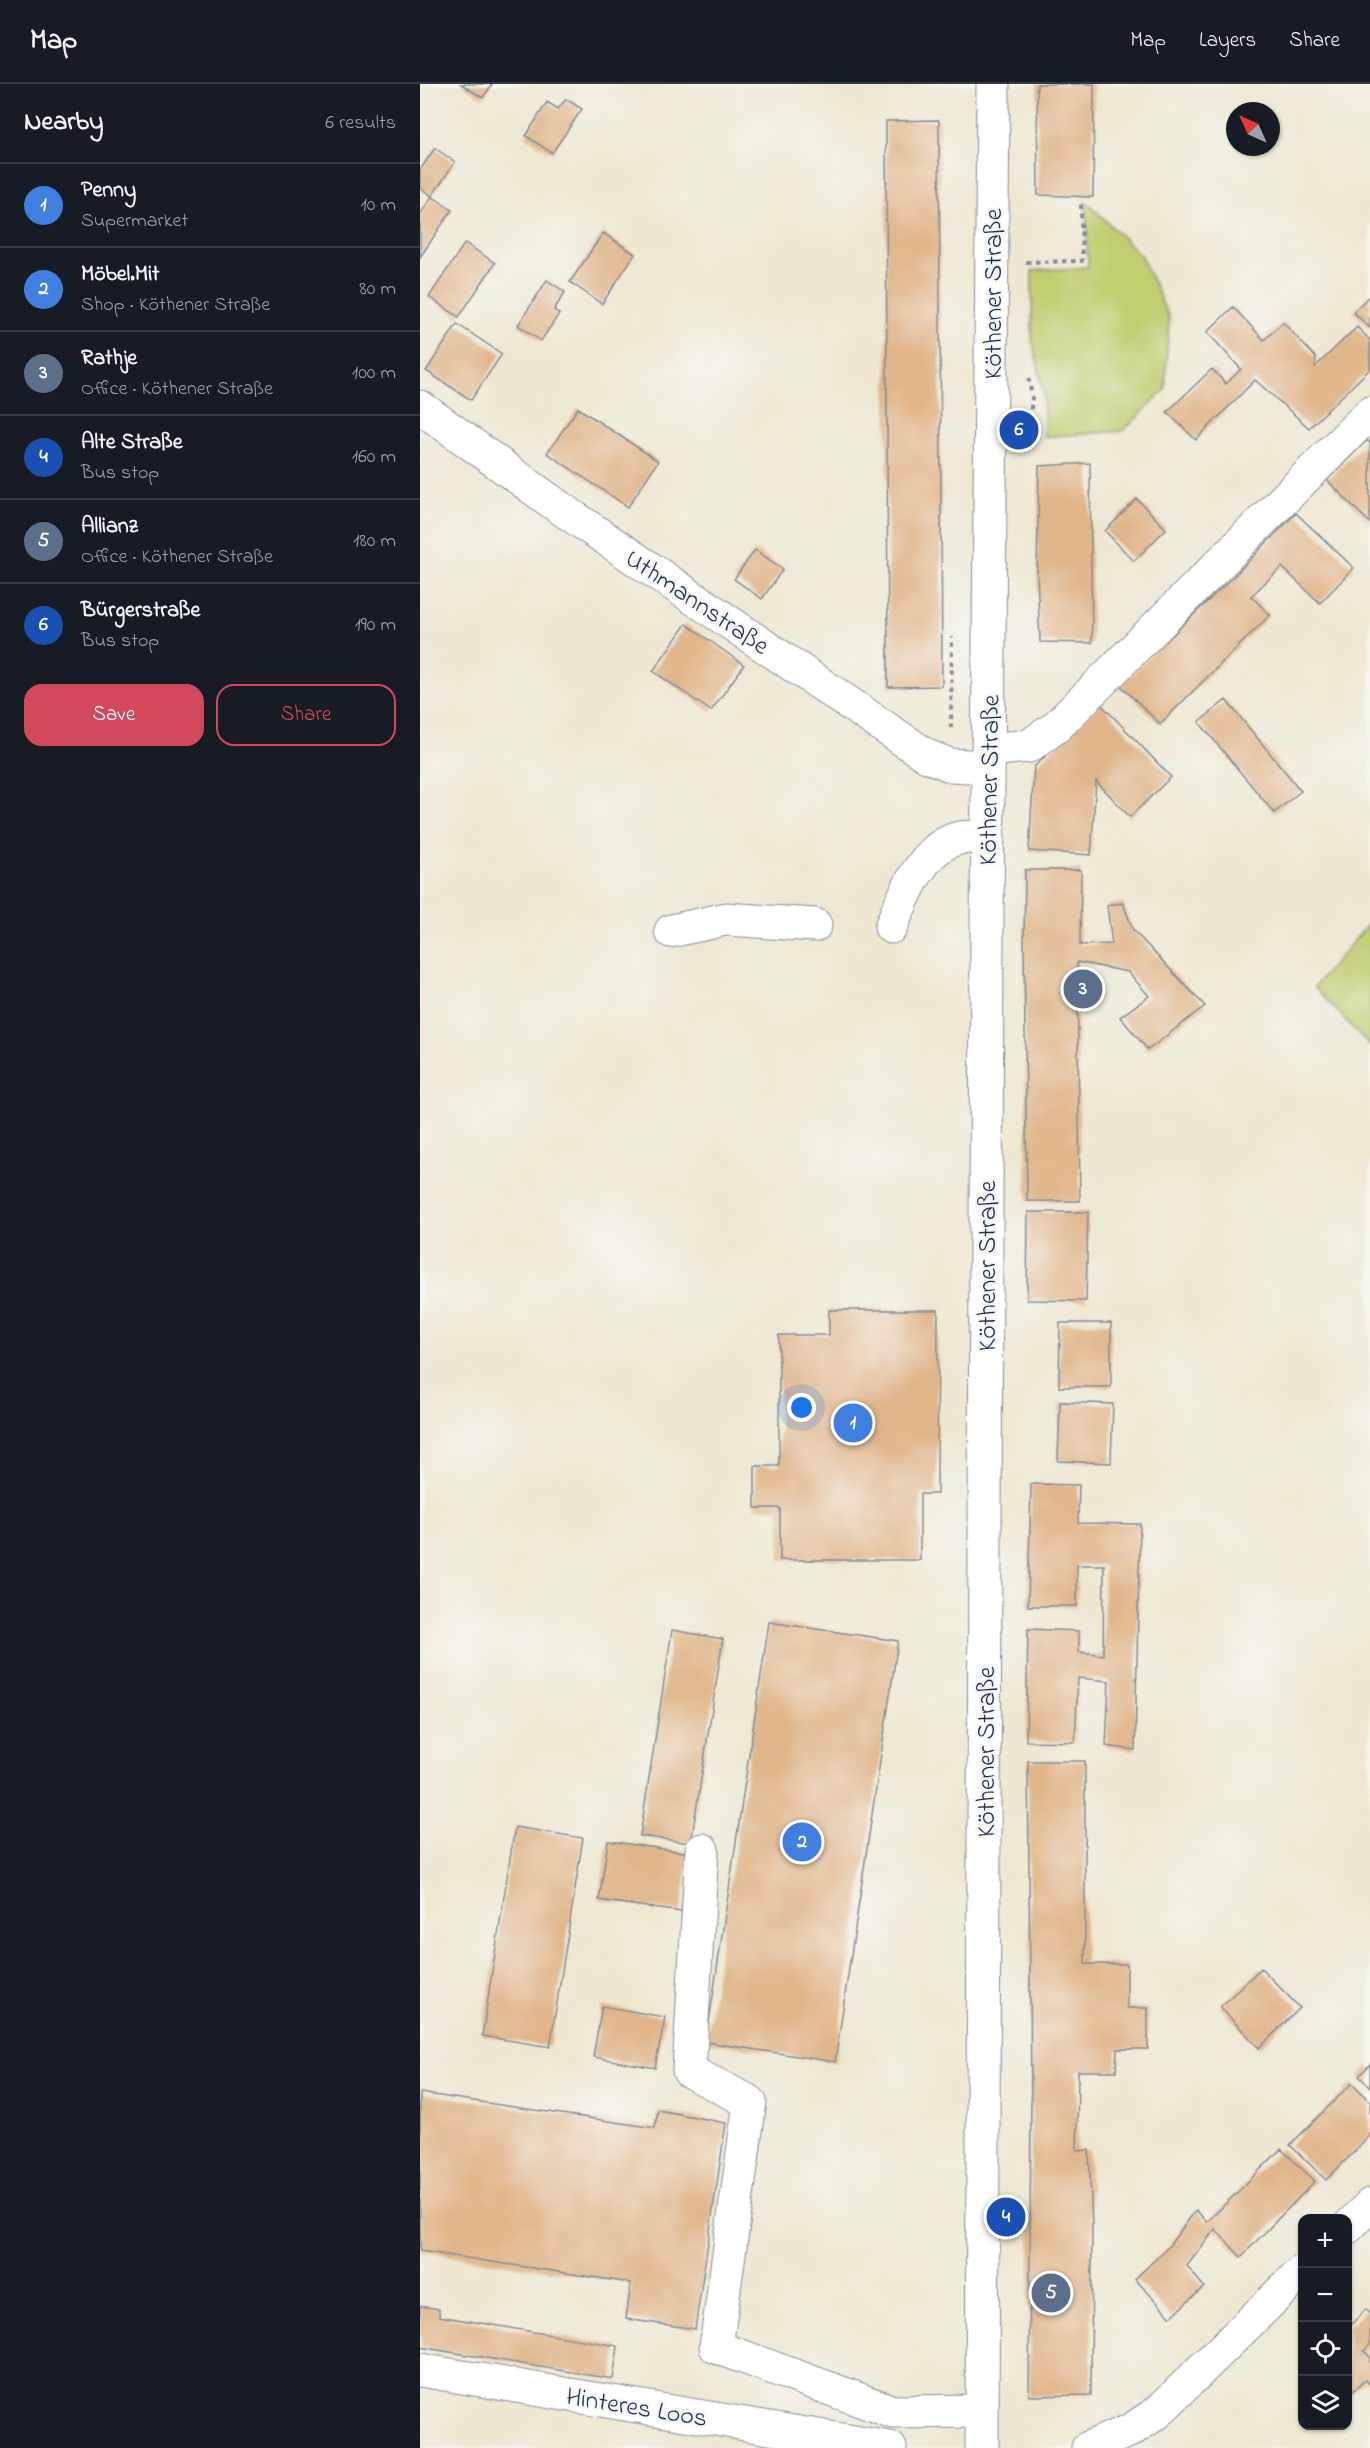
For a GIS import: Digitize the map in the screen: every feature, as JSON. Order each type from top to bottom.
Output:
[{"type":"main road","name":"Köthener Straße","points":[[982,2448],[988,759],[993,84]]},
{"type":"main road","name":"Uthmannstraße","points":[[420,407],[556,505],[927,756],[950,765],[988,759],[1029,746],[1056,727],[1370,413]]},
{"type":"main road","points":[[891,927],[905,893],[930,854],[958,838],[988,838]]},
{"type":"main road","points":[[671,932],[726,919],[815,925]]},
{"type":"main road","points":[[702,1850],[688,2071],[750,2102],[716,2347],[893,2412],[981,2411]]},
{"type":"main road","points":[[1352,2221],[1370,2205]]},
{"type":"main road","points":[[1088,2448],[1131,2430],[1157,2413],[1298,2275]]},
{"type":"main road","name":"Hinteres Loos","points":[[420,2370],[890,2448]]},
{"type":"path","points":[[1025,262],[1082,261],[1081,201]]},
{"type":"green space","points":[[1086,201],[1141,256],[1169,318],[1165,390],[1123,431],[1044,437],[1044,394],[1032,339],[1032,271],[1088,267]]},
{"type":"green space","points":[[1370,922],[1370,1046],[1314,987]]},
{"type":"building","points":[[461,84],[492,84],[483,98]]},
{"type":"building","points":[[1037,84],[1094,84],[1093,197],[1038,195]]},
{"type":"building","points":[[566,99],[582,109],[552,153],[526,136],[547,102],[558,109]]},
{"type":"building","points":[[939,120],[942,686],[888,687],[886,121]]},
{"type":"building","points":[[435,148],[455,162],[432,196],[420,188],[420,170]]},
{"type":"building","points":[[432,196],[452,210],[420,257],[420,215]]},
{"type":"building","points":[[603,233],[635,254],[602,304],[570,282]]},
{"type":"building","points":[[465,243],[495,263],[459,317],[429,297]]},
{"type":"building","points":[[547,280],[565,292],[554,310],[559,314],[541,341],[518,325]]},
{"type":"building","points":[[1370,295],[1370,328],[1353,312]]},
{"type":"building","points":[[1233,307],[1264,340],[1283,322],[1316,358],[1315,367],[1357,327],[1370,340],[1370,369],[1309,428],[1255,380],[1196,440],[1167,412],[1212,369],[1226,384],[1241,369],[1207,332]]},
{"type":"building","points":[[457,324],[502,354],[471,400],[426,371]]},
{"type":"building","points":[[578,408],[658,461],[628,507],[547,453]]},
{"type":"building","points":[[1367,440],[1370,443],[1370,523],[1327,480]]},
{"type":"building","points":[[1090,463],[1092,643],[1040,642],[1037,575],[1039,466]]},
{"type":"building","points":[[1137,499],[1166,529],[1134,561],[1105,531]]},
{"type":"building","points":[[1296,513],[1354,568],[1320,603],[1282,567],[1251,596],[1270,615],[1160,724],[1120,685]]},
{"type":"building","points":[[755,550],[783,569],[762,599],[734,579]]},
{"type":"building","points":[[686,624],[744,665],[711,711],[653,671]]},
{"type":"building","points":[[1226,700],[1301,791],[1274,813],[1199,722]]},
{"type":"building","points":[[1100,703],[1171,777],[1130,817],[1096,781],[1091,855],[1029,851],[1034,767]]},
{"type":"building","points":[[1025,870],[1081,870],[1080,945],[1112,944],[1107,905],[1123,903],[1133,930],[1205,1006],[1148,1050],[1120,1017],[1149,996],[1128,972],[1077,962],[1080,1201],[1027,1201]]},
{"type":"building","points":[[1028,1212],[1088,1212],[1086,1301],[1027,1300]]},
{"type":"building","points":[[829,1310],[938,1310],[937,1494],[920,1494],[920,1560],[780,1560],[780,1508],[755,1508],[755,1466],[779,1466],[779,1335],[829,1335]]},
{"type":"building","points":[[1060,1323],[1111,1323],[1111,1387],[1059,1387]]},
{"type":"building","points":[[1060,1402],[1113,1404],[1111,1463],[1058,1461]]},
{"type":"building","points":[[1031,1484],[1079,1485],[1078,1523],[1140,1524],[1135,1750],[1106,1746],[1109,1681],[1078,1678],[1075,1742],[1026,1741],[1028,1629],[1079,1631],[1079,1652],[1103,1655],[1104,1565],[1077,1565],[1077,1606],[1028,1606]]},
{"type":"building","points":[[769,1622],[898,1641],[835,2062],[706,2042]]},
{"type":"building","points":[[672,1630],[723,1639],[691,1843],[640,1836]]},
{"type":"building","points":[[1028,1761],[1085,1761],[1085,1964],[1127,1964],[1127,2008],[1148,2008],[1148,2049],[1117,2049],[1116,2071],[1078,2071],[1077,2151],[1089,2150],[1092,2227],[1091,2395],[1029,2396],[1031,2093]]},
{"type":"building","points":[[515,1827],[583,1838],[550,2047],[482,2036]]},
{"type":"building","points":[[608,1841],[690,1853],[681,1912],[599,1900]]},
{"type":"building","points":[[1261,1968],[1300,2008],[1259,2048],[1220,2007]]},
{"type":"building","points":[[602,2006],[665,2017],[655,2068],[593,2057]]},
{"type":"building","points":[[1370,2064],[1370,2087],[1359,2076]]},
{"type":"building","points":[[1352,2083],[1370,2101],[1370,2136],[1326,2180],[1290,2145]]},
{"type":"building","points":[[420,2093],[655,2128],[658,2110],[726,2123],[695,2329],[626,2319],[631,2283],[420,2251]]},
{"type":"building","points":[[1281,2149],[1315,2181],[1241,2257],[1215,2229],[1187,2266],[1204,2287],[1171,2317],[1135,2279],[1168,2247],[1196,2210],[1207,2222]]},
{"type":"building","points":[[420,2306],[439,2309],[439,2316],[618,2346],[613,2379],[420,2347]]},
{"type":"building","points":[[1366,2309],[1370,2313],[1370,2345],[1364,2351],[1370,2357],[1370,2384],[1365,2380],[1352,2392],[1352,2376],[1352,2324]]},
{"type":"place","name":"Bürgerstraße","points":[[1019,430]]},
{"type":"place","name":"Rathje","points":[[1083,989]]},
{"type":"place","name":"Penny","points":[[853,1423]]},
{"type":"place","name":"Möbel.Mit","points":[[802,1842]]},
{"type":"place","name":"Alte Straße","points":[[1006,2217]]},
{"type":"place","name":"Allianz","points":[[1051,2293]]}]
